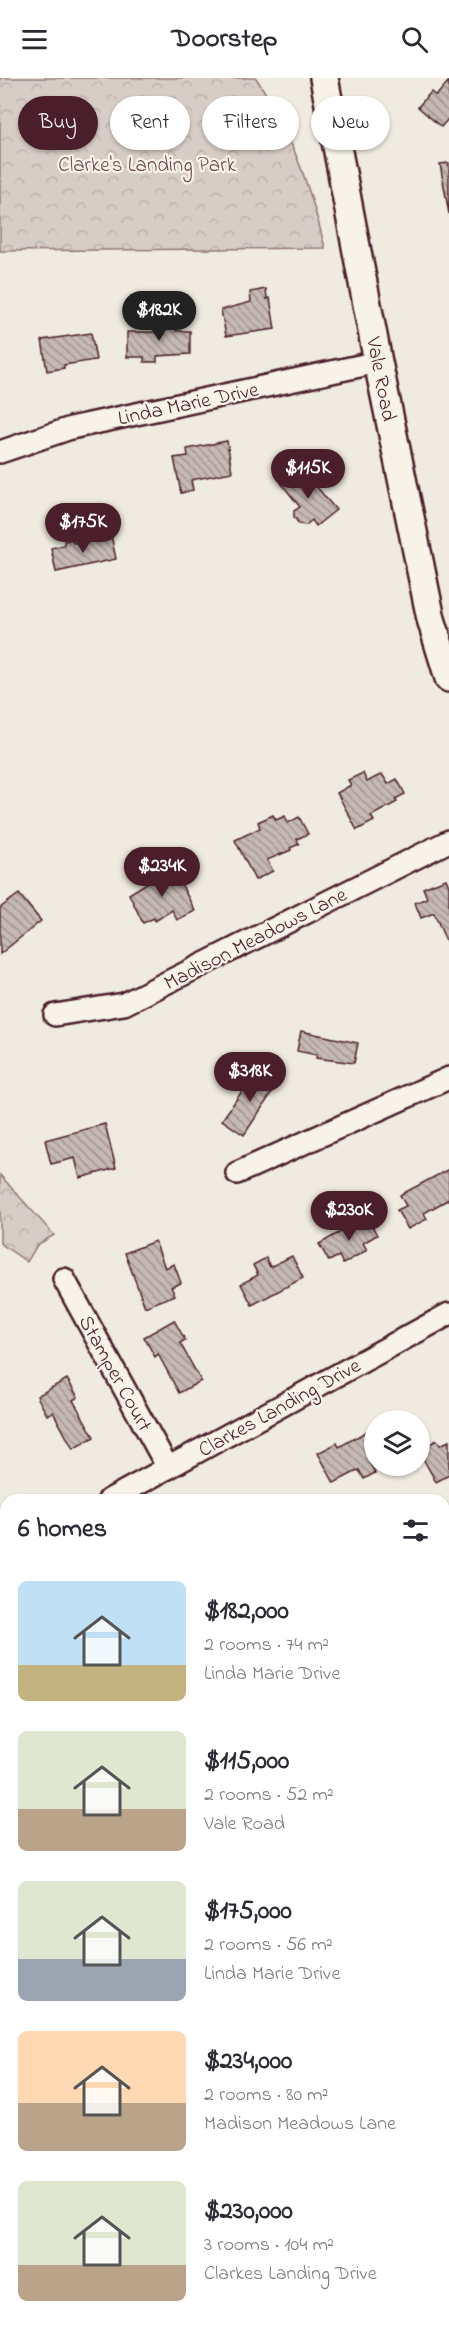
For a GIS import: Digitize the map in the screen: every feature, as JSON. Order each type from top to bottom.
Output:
[{"type":"main road","name":"Vale Road","points":[[324,78],[378,362],[431,619],[449,678]]},
{"type":"street","name":"Linda Marie Drive","points":[[0,452],[71,428],[378,362]]},
{"type":"street","name":"Madison Meadows Lane","points":[[55,1015],[124,1004],[449,841]]},
{"type":"street","points":[[237,1173],[449,1078]]},
{"type":"street","name":"Stamper Court","points":[[64,1279],[168,1468]]},
{"type":"street","name":"Clarkes Landing Drive","points":[[120,1494],[449,1314]]},
{"type":"green space","name":"Clarke's Landing Park","points":[[0,78],[256,78],[267,96],[202,96],[202,150],[294,150],[306,182],[325,248],[0,251]]},
{"type":"green space","points":[[0,1175],[54,1235],[37,1245],[27,1262],[0,1243]]},
{"type":"building","points":[[449,81],[449,118],[441,127],[418,107],[431,92],[436,96]]},
{"type":"building","points":[[449,163],[449,214],[440,164]]},
{"type":"building","points":[[266,289],[267,299],[270,298],[275,329],[226,336],[221,310],[251,302],[250,292]]},
{"type":"building","points":[[155,320],[176,320],[176,331],[190,331],[190,354],[157,356],[157,362],[144,362],[144,357],[127,357],[127,332],[155,332]]},
{"type":"building","points":[[91,333],[96,360],[64,365],[64,368],[47,371],[42,340]]},
{"type":"building","points":[[227,441],[232,472],[191,480],[193,490],[181,493],[174,458],[188,456],[187,449]]},
{"type":"building","points":[[298,470],[313,488],[316,486],[336,510],[316,526],[312,520],[306,525],[299,524],[294,517],[294,511],[300,507],[281,483]]},
{"type":"building","points":[[111,535],[116,559],[56,572],[51,548],[64,545],[64,541],[72,539],[73,543],[84,541],[85,543]]},
{"type":"building","points":[[363,773],[367,782],[382,774],[388,784],[397,779],[405,794],[395,799],[397,802],[371,816],[374,821],[357,830],[337,793],[351,785],[348,780]]},
{"type":"building","points":[[273,815],[276,820],[285,816],[288,823],[299,817],[308,834],[297,839],[299,844],[290,848],[291,850],[267,860],[273,871],[255,880],[235,840],[260,828],[258,822]]},
{"type":"building","points":[[169,869],[174,870],[195,911],[177,920],[172,910],[155,921],[154,918],[143,923],[129,894]]},
{"type":"building","points":[[446,879],[449,886],[449,939],[446,941],[434,913],[421,918],[415,903],[427,898],[423,888]]},
{"type":"building","points":[[19,894],[41,921],[0,954],[0,908]]},
{"type":"building","points":[[301,1031],[358,1043],[354,1063],[316,1058],[317,1055],[297,1051]]},
{"type":"building","points":[[256,1071],[277,1085],[244,1135],[222,1120]]},
{"type":"building","points":[[105,1124],[116,1168],[80,1178],[75,1158],[51,1164],[45,1140]]},
{"type":"building","points":[[449,1169],[449,1199],[424,1213],[427,1219],[408,1229],[397,1210],[406,1206],[400,1195]]},
{"type":"building","points":[[367,1217],[377,1235],[363,1243],[367,1250],[343,1264],[339,1256],[329,1261],[319,1244]]},
{"type":"building","points":[[155,1241],[165,1268],[174,1264],[181,1283],[171,1287],[175,1295],[145,1307],[125,1253]]},
{"type":"building","points":[[292,1256],[303,1278],[252,1305],[241,1284],[258,1275],[253,1265],[266,1258],[270,1267]]},
{"type":"building","points":[[174,1320],[185,1340],[180,1343],[201,1381],[179,1393],[158,1354],[155,1357],[144,1337]]},
{"type":"building","points":[[67,1379],[78,1397],[73,1400],[94,1437],[73,1449],[53,1412],[47,1415],[37,1396]]},
{"type":"building","points":[[364,1433],[364,1476],[370,1476],[364,1479],[359,1470],[334,1483],[318,1453],[337,1443],[339,1447]]},
{"type":"building","points":[[437,1440],[440,1445],[449,1441],[449,1475],[436,1482],[430,1471],[430,1444]]}]
